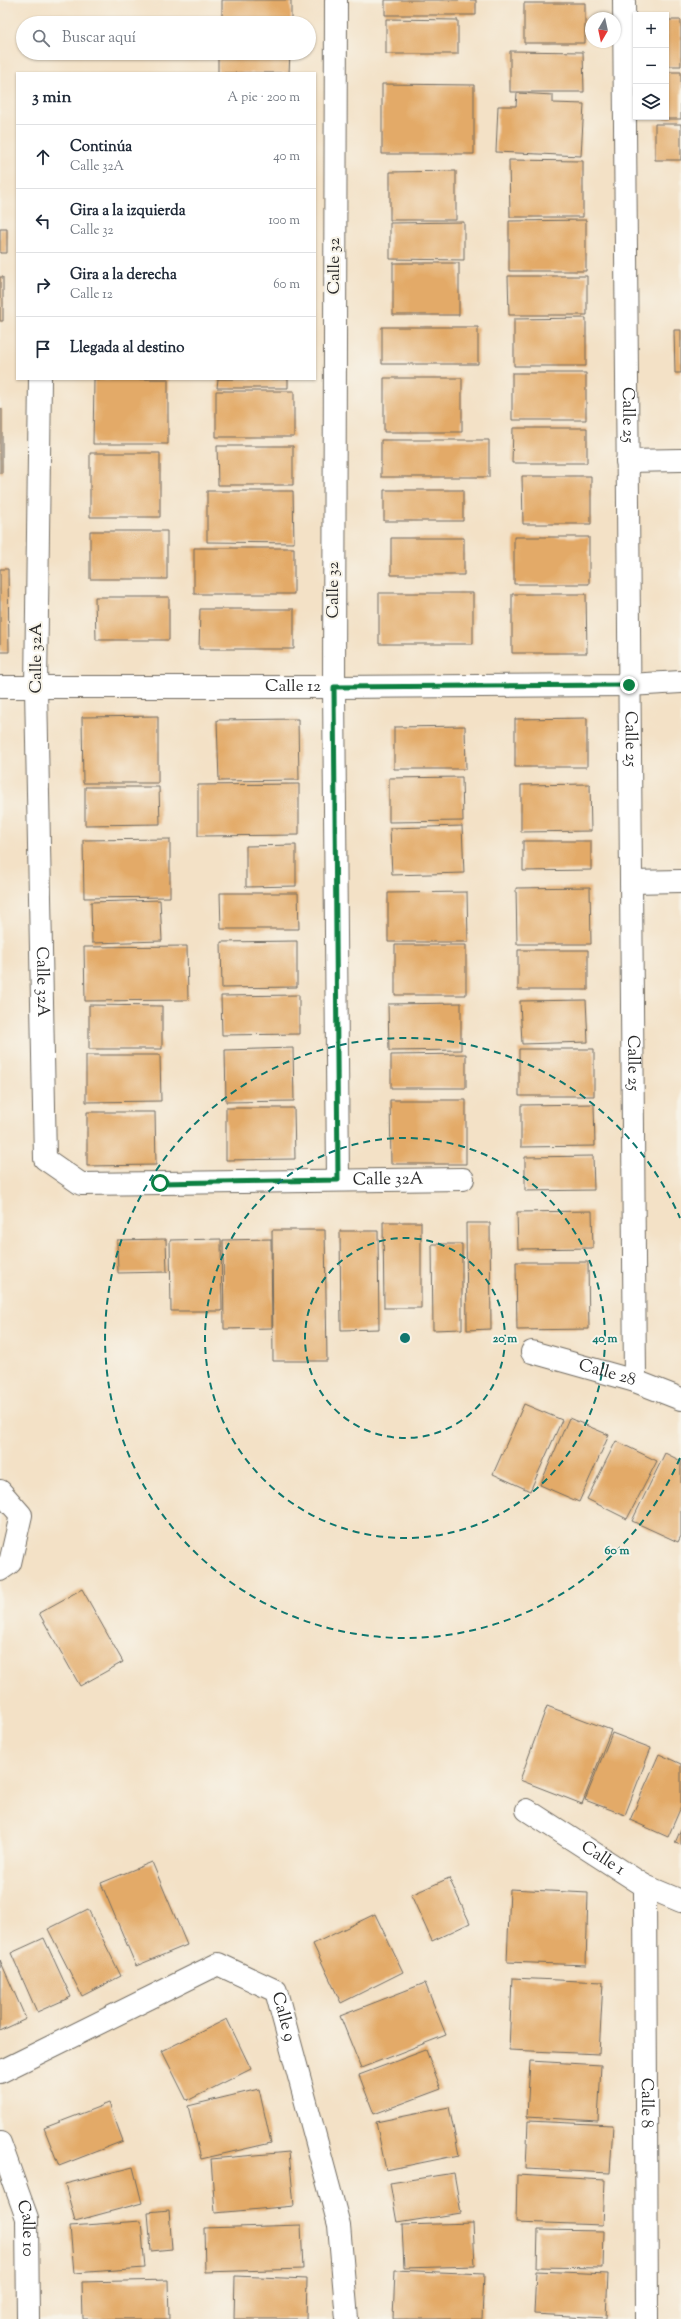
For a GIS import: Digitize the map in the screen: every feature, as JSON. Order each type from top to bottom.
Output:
[{"type":"street","name":"Calle 32","points":[[336,0],[334,687],[338,1180]]},
{"type":"street","name":"Calle 25","points":[[624,0],[635,1381]]},
{"type":"street","name":"Calle 32A","points":[[40,380],[36,688],[44,1159],[81,1184],[463,1179]]},
{"type":"street","points":[[627,461],[681,460]]},
{"type":"street","name":"Calle 12","points":[[0,687],[629,685],[681,682]]},
{"type":"street","points":[[631,882],[681,881]]},
{"type":"street","name":"Calle 28","points":[[532,1352],[635,1381],[681,1399]]},
{"type":"street","points":[[0,1491],[21,1515],[10,1563],[0,1570]]},
{"type":"street","name":"Calle 1","points":[[527,1810],[645,1886],[681,1901]]},
{"type":"street","name":"Calle 8","points":[[645,1886],[648,2319]]},
{"type":"street","name":"Calle 9","points":[[0,2072],[218,1964],[276,1991],[339,2225],[347,2319]]},
{"type":"street","name":"Calle 10","points":[[0,2143],[27,2218],[28,2319]]},
{"type":"building","points":[[222,0],[291,0],[291,16],[222,16]]},
{"type":"building","points":[[385,0],[476,0],[476,15],[385,15]]},
{"type":"building","points":[[524,3],[585,3],[585,43],[524,43]]},
{"type":"building","points":[[386,19],[458,20],[458,54],[386,54]]},
{"type":"building","points":[[669,20],[681,20],[681,66],[669,66]]},
{"type":"building","points":[[510,51],[583,52],[584,92],[510,92]]},
{"type":"building","points":[[218,60],[290,60],[289,72],[218,72]]},
{"type":"building","points":[[669,72],[681,72],[681,119],[669,119]]},
{"type":"building","points":[[382,84],[474,85],[474,154],[382,154]]},
{"type":"building","points":[[517,93],[553,95],[553,103],[584,104],[581,156],[496,152],[498,106],[516,106]]},
{"type":"building","points":[[655,124],[681,124],[681,160],[655,160]]},
{"type":"building","points":[[509,160],[583,161],[583,217],[510,217]]},
{"type":"building","points":[[456,171],[456,220],[390,220],[390,172]]},
{"type":"building","points":[[586,220],[586,271],[509,271],[509,221]]},
{"type":"building","points":[[464,222],[464,260],[390,259],[390,223]]},
{"type":"building","points":[[0,229],[7,229],[7,253],[0,253]]},
{"type":"building","points":[[393,263],[459,263],[459,315],[393,315]]},
{"type":"building","points":[[508,276],[587,276],[587,315],[509,315]]},
{"type":"building","points":[[0,277],[3,277],[3,321],[0,321]]},
{"type":"building","points":[[586,318],[586,366],[514,366],[514,319]]},
{"type":"building","points":[[382,327],[478,327],[478,364],[382,364]]},
{"type":"building","points":[[674,330],[681,330],[681,373],[675,373]]},
{"type":"building","points":[[512,373],[586,373],[586,420],[512,420]]},
{"type":"building","points":[[384,378],[462,378],[462,432],[384,432]]},
{"type":"building","points":[[94,380],[168,380],[168,444],[93,444]]},
{"type":"building","points":[[218,380],[288,380],[288,388],[217,388]]},
{"type":"building","points":[[216,391],[294,391],[294,437],[216,437]]},
{"type":"building","points":[[0,409],[2,409],[2,473],[0,473]]},
{"type":"building","points":[[513,428],[587,428],[587,463],[512,463]]},
{"type":"building","points":[[381,440],[489,440],[489,477],[381,477]]},
{"type":"building","points":[[217,446],[293,446],[293,485],[218,485]]},
{"type":"building","points":[[90,453],[160,453],[160,517],[90,517]]},
{"type":"building","points":[[522,476],[591,476],[591,524],[523,524]]},
{"type":"building","points":[[384,490],[463,490],[463,521],[384,521]]},
{"type":"building","points":[[207,491],[293,491],[294,543],[207,542]]},
{"type":"building","points":[[90,531],[167,531],[167,579],[90,579]]},
{"type":"building","points":[[514,537],[589,537],[589,584],[514,584]]},
{"type":"building","points":[[391,538],[464,538],[464,575],[391,575]]},
{"type":"building","points":[[194,548],[294,548],[294,594],[194,594]]},
{"type":"building","points":[[0,569],[8,569],[9,652],[0,652]]},
{"type":"building","points":[[379,593],[473,593],[473,644],[379,644]]},
{"type":"building","points":[[512,594],[586,594],[587,653],[512,653]]},
{"type":"building","points":[[95,597],[169,597],[169,640],[96,640]]},
{"type":"building","points":[[200,609],[294,609],[294,649],[199,649]]},
{"type":"building","points":[[158,716],[158,783],[83,783],[82,717]]},
{"type":"building","points":[[587,718],[587,767],[515,767],[515,719]]},
{"type":"building","points":[[298,719],[299,780],[219,781],[217,720]]},
{"type":"building","points":[[465,726],[466,769],[394,769],[394,727]]},
{"type":"building","points":[[462,777],[463,821],[389,822],[389,778]]},
{"type":"building","points":[[299,784],[299,835],[198,836],[198,785]]},
{"type":"building","points":[[590,784],[591,831],[521,832],[521,785]]},
{"type":"building","points":[[85,787],[159,787],[160,824],[85,825]]},
{"type":"building","points":[[462,826],[464,873],[392,875],[390,828]]},
{"type":"building","points":[[170,839],[170,897],[84,898],[83,840]]},
{"type":"building","points":[[523,841],[591,841],[591,870],[523,871]]},
{"type":"building","points":[[296,845],[296,886],[246,887],[246,846]]},
{"type":"building","points":[[590,887],[591,944],[517,944],[516,888]]},
{"type":"building","points":[[467,892],[468,942],[388,942],[388,893]]},
{"type":"building","points":[[220,893],[298,893],[299,929],[221,929]]},
{"type":"building","points":[[160,900],[162,941],[92,943],[91,902]]},
{"type":"building","points":[[297,941],[297,987],[222,988],[221,942]]},
{"type":"building","points":[[395,945],[466,945],[466,995],[395,995]]},
{"type":"building","points":[[187,946],[188,1000],[85,1001],[84,947]]},
{"type":"building","points":[[518,950],[588,950],[588,990],[518,990]]},
{"type":"building","points":[[299,995],[299,1034],[222,1035],[221,996]]},
{"type":"building","points":[[586,1000],[588,1042],[522,1044],[520,1001]]},
{"type":"building","points":[[461,1003],[461,1050],[389,1051],[388,1004]]},
{"type":"building","points":[[89,1005],[162,1006],[162,1049],[89,1049]]},
{"type":"building","points":[[293,1048],[294,1101],[226,1102],[225,1050]]},
{"type":"building","points":[[519,1049],[594,1049],[594,1096],[519,1096]]},
{"type":"building","points":[[466,1054],[466,1088],[391,1088],[391,1055]]},
{"type":"building","points":[[86,1055],[160,1055],[161,1101],[86,1102]]},
{"type":"building","points":[[390,1100],[466,1100],[466,1164],[391,1164]]},
{"type":"building","points":[[594,1104],[595,1146],[521,1147],[521,1105]]},
{"type":"building","points":[[226,1108],[294,1108],[295,1159],[226,1160]]},
{"type":"building","points":[[87,1112],[155,1112],[156,1165],[87,1166]]},
{"type":"building","points":[[593,1156],[594,1190],[525,1191],[525,1157]]},
{"type":"building","points":[[592,1211],[593,1248],[518,1249],[517,1212]]},
{"type":"building","points":[[383,1222],[421,1222],[421,1308],[384,1308]]},
{"type":"building","points":[[466,1223],[490,1223],[491,1329],[467,1330]]},
{"type":"building","points":[[272,1230],[325,1230],[327,1361],[273,1361]]},
{"type":"building","points":[[340,1231],[378,1231],[379,1329],[341,1330]]},
{"type":"building","points":[[166,1239],[167,1272],[118,1273],[117,1240]]},
{"type":"building","points":[[221,1239],[222,1311],[171,1311],[170,1240]]},
{"type":"building","points":[[271,1239],[272,1328],[224,1329],[223,1240]]},
{"type":"building","points":[[432,1244],[462,1244],[462,1329],[433,1330]]},
{"type":"building","points":[[516,1262],[588,1262],[589,1329],[517,1330]]},
{"type":"building","points":[[524,1404],[562,1420],[530,1491],[493,1474]]},
{"type":"building","points":[[569,1418],[609,1435],[579,1502],[540,1485]]},
{"type":"building","points":[[616,1441],[657,1461],[627,1519],[587,1499]]},
{"type":"building","points":[[665,1453],[681,1461],[681,1536],[678,1542],[632,1521]]},
{"type":"building","points":[[82,1589],[123,1662],[80,1686],[39,1613]]},
{"type":"building","points":[[547,1706],[611,1730],[582,1804],[520,1780]]},
{"type":"building","points":[[612,1733],[651,1748],[625,1815],[585,1800]]},
{"type":"building","points":[[659,1754],[681,1764],[681,1807],[668,1837],[630,1820]]},
{"type":"building","points":[[681,1829],[681,1845],[675,1843]]},
{"type":"building","points":[[152,1862],[187,1945],[136,1966],[101,1883]]},
{"type":"building","points":[[449,1878],[470,1923],[432,1941],[411,1895]]},
{"type":"building","points":[[510,1889],[588,1893],[586,1965],[507,1962]]},
{"type":"building","points":[[88,1909],[121,1976],[82,1996],[48,1929]]},
{"type":"building","points":[[375,1914],[403,1972],[341,2003],[313,1944]]},
{"type":"building","points":[[44,1938],[71,1997],[37,2012],[11,1953]]},
{"type":"building","points":[[0,1960],[26,2019],[0,2031]]},
{"type":"building","points":[[512,1978],[603,1982],[599,2054],[509,2050]]},
{"type":"building","points":[[425,1983],[446,2035],[361,2068],[340,2016]]},
{"type":"building","points":[[227,2019],[251,2069],[187,2101],[162,2051]]},
{"type":"building","points":[[426,2050],[441,2089],[374,2114],[359,2075]]},
{"type":"building","points":[[530,2061],[601,2065],[598,2121],[527,2117]]},
{"type":"building","points":[[259,2089],[271,2143],[201,2159],[188,2106]]},
{"type":"building","points":[[109,2103],[123,2141],[59,2166],[44,2128]]},
{"type":"building","points":[[449,2107],[459,2155],[386,2170],[376,2122]]},
{"type":"building","points":[[528,2121],[613,2125],[610,2173],[526,2169]]},
{"type":"building","points":[[289,2152],[294,2206],[215,2213],[211,2159]]},
{"type":"building","points":[[133,2167],[142,2203],[75,2221],[65,2184]]},
{"type":"building","points":[[454,2173],[461,2213],[397,2223],[390,2183]]},
{"type":"building","points":[[517,2175],[605,2180],[603,2225],[516,2222]]},
{"type":"building","points":[[169,2210],[172,2249],[151,2251],[148,2212]]},
{"type":"building","points":[[141,2221],[145,2268],[74,2273],[70,2226]]},
{"type":"building","points":[[473,2223],[475,2266],[404,2268],[402,2225]]},
{"type":"building","points":[[301,2225],[303,2269],[205,2272],[204,2228]]},
{"type":"building","points":[[538,2230],[604,2231],[603,2268],[537,2267]]},
{"type":"building","points":[[395,2270],[484,2274],[482,2319],[393,2319]]},
{"type":"building","points":[[536,2271],[608,2274],[606,2318],[534,2314]]},
{"type":"building","points":[[235,2276],[307,2279],[306,2319],[234,2319]]},
{"type":"building","points":[[168,2280],[169,2319],[83,2319],[82,2282]]},
{"type":"route","points":[[160,1183],[338,1180],[334,687],[629,685]]}]
